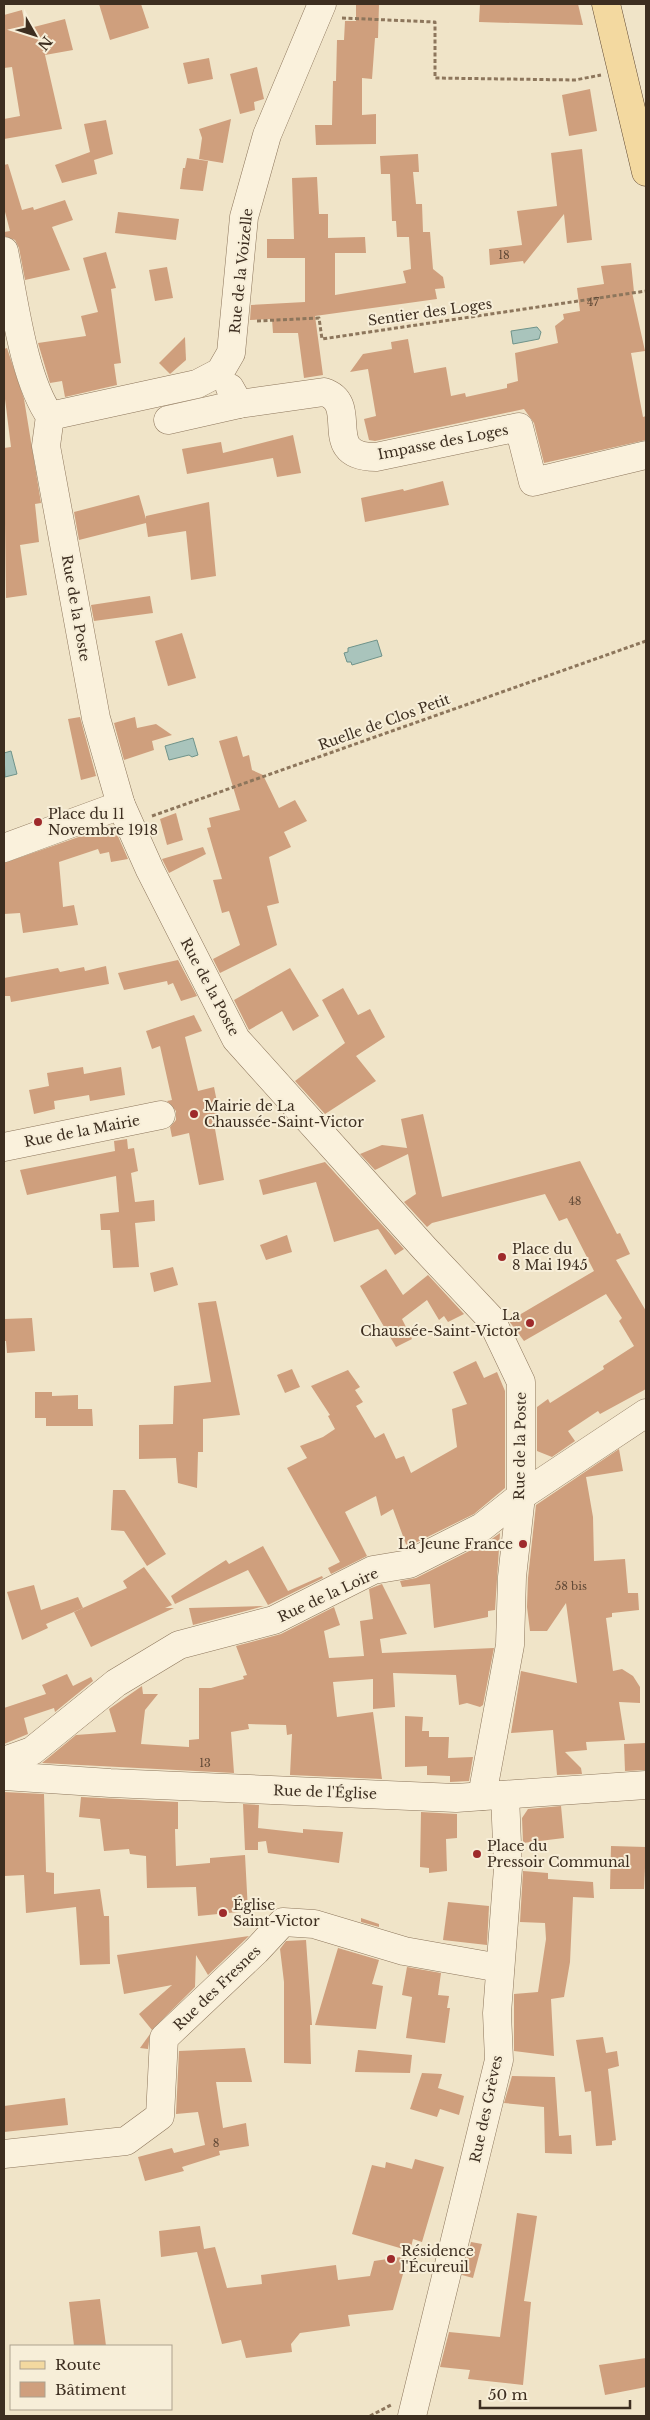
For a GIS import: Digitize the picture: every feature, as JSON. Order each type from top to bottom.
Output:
[{"type":"main road","points":[[606,4],[646,172]]},
{"type":"street","name":"Rue de la Voizelle","points":[[220,372],[231,354],[236,322],[244,217],[268,135],[319,11]]},
{"type":"street","points":[[4,251],[31,378],[40,402],[50,416],[197,384],[220,372],[239,404]]},
{"type":"street","name":"Impasse des Loges","points":[[168,420],[239,404],[324,392],[333,395],[339,402],[344,442],[351,452],[360,457],[376,457],[519,427],[532,482],[646,455]]},
{"type":"street","name":"Rue de la Poste","points":[[50,416],[46,446],[96,718],[125,814],[150,870],[236,1038],[425,1249],[491,1319],[521,1382],[521,1496],[512,1576],[510,1645],[493,1795]]},
{"type":"street","points":[[4,848],[125,814]]},
{"type":"street","name":"Rue de la Mairie","points":[[4,1147],[161,1115]]},
{"type":"street","name":"Rue de la Loire","points":[[4,1761],[32,1751],[116,1683],[179,1645],[274,1620],[372,1570],[409,1564],[482,1527],[521,1496],[646,1413]]},
{"type":"street","name":"Rue de l'Église","points":[[4,1776],[110,1784],[456,1798],[646,1785]]},
{"type":"street","name":"Rue des Grèves","points":[[412,2416],[499,2060],[497,2013],[508,1868],[493,1795]]},
{"type":"street","name":"Rue des Fresnes","points":[[4,2154],[126,2140],[160,2116],[164,2038],[256,1951],[282,1922],[314,1924],[404,1951],[500,1968]]},
{"type":"path","points":[[319,11],[435,22],[435,78],[575,80],[623,72]]},
{"type":"path","name":"Sentier des Loges","points":[[236,322],[318,318],[322,339],[646,291]]},
{"type":"path","name":"Ruelle de Clos Petit","points":[[125,814],[646,641]]},
{"type":"water","points":[[537,327],[541,332],[539,339],[513,344],[511,331]]},
{"type":"water","points":[[377,640],[382,656],[352,665],[351,662],[347,662],[344,653],[348,652],[348,648]]},
{"type":"water","points":[[193,738],[198,755],[192,757],[189,755],[169,760],[165,746]]},
{"type":"water","points":[[11,751],[17,774],[5,777],[4,753]]},
{"type":"building","points":[[99,4],[141,4],[149,28],[110,40]]},
{"type":"building","points":[[356,4],[379,4],[378,38],[375,38],[372,79],[362,78],[362,115],[376,114],[376,144],[316,145],[315,125],[332,125],[333,81],[336,81],[337,40],[344,40],[345,21],[356,21]]},
{"type":"building","points":[[480,4],[578,4],[583,25],[479,22]]},
{"type":"building","points":[[22,10],[26,29],[65,19],[73,50],[45,55],[62,129],[4,139],[4,119],[20,116],[12,67],[4,68],[4,15]]},
{"type":"building","points":[[209,58],[213,79],[188,84],[183,63]]},
{"type":"building","points":[[257,67],[264,99],[254,102],[255,110],[240,114],[230,74]]},
{"type":"building","points":[[590,89],[597,131],[569,136],[562,95]]},
{"type":"building","points":[[231,119],[223,163],[199,159],[202,138],[199,129]]},
{"type":"building","points":[[106,120],[113,154],[94,160],[97,174],[62,183],[55,165],[90,152],[84,124]]},
{"type":"building","points":[[582,149],[592,240],[567,243],[564,214],[524,264],[523,261],[490,265],[489,249],[522,245],[517,211],[557,206],[551,153]]},
{"type":"building","points":[[418,154],[419,172],[413,172],[416,204],[422,204],[423,232],[430,232],[433,269],[443,277],[445,288],[435,289],[437,299],[315,316],[323,375],[304,378],[298,333],[273,333],[272,319],[250,320],[251,305],[305,302],[305,258],[267,258],[267,239],[294,239],[292,178],[317,177],[319,214],[328,214],[328,238],[365,237],[366,253],[335,253],[335,295],[406,283],[403,271],[411,269],[409,237],[397,237],[396,221],[392,221],[390,174],[381,174],[380,156]]},
{"type":"building","points":[[187,158],[208,161],[203,191],[180,189],[183,168],[185,168]]},
{"type":"building","points":[[8,164],[22,210],[33,207],[34,210],[65,200],[73,220],[52,227],[70,270],[25,280],[19,248],[15,240],[4,236],[4,232],[10,231],[4,208],[4,165]]},
{"type":"building","points":[[118,212],[179,219],[176,240],[115,233]]},
{"type":"building","points":[[106,252],[116,288],[111,289],[121,363],[114,364],[117,385],[65,397],[62,381],[50,383],[38,343],[86,336],[81,316],[98,312],[83,258]]},
{"type":"building","points":[[631,263],[634,292],[632,292],[645,351],[631,353],[643,417],[646,416],[646,440],[544,463],[534,423],[524,409],[375,441],[369,440],[364,419],[376,416],[368,369],[350,372],[363,354],[392,349],[391,342],[408,339],[414,373],[446,367],[451,396],[465,393],[466,397],[507,388],[507,384],[518,381],[515,353],[558,343],[555,326],[564,319],[563,314],[580,311],[577,288],[604,284],[601,266]]},
{"type":"building","points":[[167,267],[173,298],[155,301],[149,270]]},
{"type":"building","points":[[185,337],[186,360],[170,374],[159,363]]},
{"type":"building","points":[[7,348],[24,399],[41,503],[35,504],[39,542],[20,545],[27,595],[6,598],[4,448],[11,447],[4,391],[4,349]]},
{"type":"building","points":[[293,435],[301,473],[277,477],[273,458],[187,474],[182,449],[221,442],[223,453]]},
{"type":"building","points":[[443,481],[449,505],[365,522],[361,498],[403,489],[404,491]]},
{"type":"building","points":[[139,495],[146,519],[146,516],[209,502],[216,576],[191,580],[186,531],[148,537],[146,523],[79,540],[74,512]]},
{"type":"building","points":[[150,596],[153,613],[94,621],[91,605]]},
{"type":"building","points":[[182,633],[196,678],[168,686],[155,641]]},
{"type":"building","points":[[80,717],[96,776],[81,780],[68,719]]},
{"type":"building","points":[[135,717],[137,728],[156,724],[172,735],[152,741],[154,750],[124,760],[114,723]]},
{"type":"building","points":[[237,736],[243,757],[249,755],[252,770],[263,775],[279,808],[295,800],[307,821],[284,832],[291,847],[269,857],[279,903],[267,906],[277,945],[220,973],[213,959],[240,945],[229,911],[222,913],[213,880],[222,879],[207,828],[211,827],[209,818],[240,810],[219,741]]},
{"type":"building","points":[[176,813],[183,840],[167,845],[160,819]]},
{"type":"building","points":[[113,825],[128,859],[111,862],[109,852],[100,854],[98,849],[59,862],[63,907],[74,905],[78,925],[23,933],[20,913],[4,914],[4,863]]},
{"type":"building","points":[[203,847],[206,854],[169,873],[162,859]]},
{"type":"building","points":[[178,960],[197,996],[181,1001],[173,983],[168,985],[167,981],[124,990],[118,973]]},
{"type":"building","points":[[106,966],[109,984],[11,1002],[10,996],[4,996],[4,978],[58,968],[60,972],[84,967],[85,971]]},
{"type":"building","points":[[290,968],[319,1016],[293,1031],[282,1011],[249,1030],[234,1000]]},
{"type":"building","points":[[343,988],[358,1015],[370,1009],[385,1037],[356,1056],[376,1081],[325,1114],[295,1081],[345,1043],[322,1000]]},
{"type":"building","name":"Mairie de La Chaussée-Saint-Victor","points":[[194,1015],[202,1031],[185,1037],[198,1091],[214,1087],[222,1127],[215,1129],[224,1180],[199,1185],[189,1133],[172,1137],[170,1127],[176,1120],[176,1111],[167,1101],[172,1100],[160,1046],[152,1049],[146,1031]]},
{"type":"building","points":[[83,1067],[84,1074],[121,1067],[125,1095],[90,1101],[89,1095],[54,1101],[55,1109],[34,1114],[29,1090],[49,1086],[47,1073]]},
{"type":"building","points":[[423,1114],[442,1197],[580,1161],[617,1234],[620,1233],[630,1254],[616,1260],[646,1311],[646,1389],[600,1414],[598,1411],[568,1431],[575,1441],[552,1457],[537,1451],[537,1407],[548,1399],[550,1403],[604,1369],[603,1366],[634,1346],[619,1321],[622,1318],[606,1294],[524,1341],[509,1321],[594,1271],[567,1218],[559,1221],[545,1194],[432,1223],[427,1227],[404,1202],[416,1194],[408,1154],[375,1170],[360,1154],[382,1145],[407,1148],[401,1119]]},
{"type":"building","points":[[127,1139],[128,1149],[134,1148],[138,1171],[131,1173],[135,1202],[154,1200],[155,1221],[135,1223],[139,1267],[113,1268],[110,1230],[101,1230],[100,1214],[119,1212],[116,1176],[27,1195],[20,1170],[115,1151],[114,1141]]},
{"type":"building","points":[[325,1162],[404,1249],[395,1255],[378,1229],[334,1242],[316,1182],[263,1195],[259,1180]]},
{"type":"building","points":[[287,1235],[292,1252],[266,1260],[260,1245]]},
{"type":"building","points":[[173,1267],[178,1285],[154,1292],[150,1273]]},
{"type":"building","points":[[386,1269],[403,1295],[428,1275],[464,1314],[448,1322],[444,1316],[439,1320],[427,1300],[402,1319],[412,1339],[396,1347],[360,1286]]},
{"type":"building","points":[[216,1301],[240,1415],[203,1419],[203,1452],[198,1452],[197,1488],[178,1483],[176,1458],[139,1459],[139,1425],[173,1424],[174,1386],[211,1382],[198,1303]]},
{"type":"building","points":[[32,1318],[35,1351],[7,1353],[6,1341],[4,1341],[4,1319]]},
{"type":"building","points":[[476,1361],[484,1378],[497,1372],[505,1391],[505,1488],[474,1514],[407,1547],[393,1509],[381,1516],[376,1496],[345,1512],[367,1556],[331,1574],[328,1568],[340,1562],[287,1468],[307,1458],[300,1446],[323,1437],[335,1429],[328,1416],[330,1415],[311,1386],[348,1370],[360,1387],[355,1390],[363,1402],[356,1406],[375,1438],[384,1433],[396,1459],[404,1456],[411,1473],[457,1447],[452,1409],[467,1404],[453,1372]]},
{"type":"building","points":[[292,1369],[300,1387],[285,1393],[277,1375]]},
{"type":"building","points":[[35,1392],[52,1392],[52,1396],[78,1395],[78,1409],[92,1409],[93,1426],[46,1426],[46,1418],[35,1418]]},
{"type":"building","points":[[619,1449],[623,1471],[586,1477],[593,1517],[594,1561],[625,1559],[628,1593],[638,1593],[639,1610],[612,1613],[612,1617],[606,1618],[613,1671],[622,1669],[633,1676],[640,1687],[640,1703],[619,1702],[625,1740],[586,1742],[587,1750],[565,1752],[581,1768],[582,1774],[557,1775],[553,1730],[511,1733],[521,1671],[577,1683],[566,1603],[547,1631],[530,1631],[527,1607],[528,1578],[536,1505]]},
{"type":"building","points":[[113,1490],[125,1490],[166,1554],[147,1566],[124,1531],[111,1530]]},
{"type":"building","points":[[500,1533],[495,1610],[488,1611],[488,1617],[434,1628],[430,1584],[402,1587],[400,1581],[416,1578],[489,1541]]},
{"type":"building","points":[[263,1546],[288,1591],[322,1576],[323,1578],[268,1605],[248,1570],[175,1604],[171,1596],[207,1572],[226,1560],[229,1564]]},
{"type":"building","points":[[144,1567],[172,1605],[165,1608],[174,1608],[91,1647],[74,1612],[127,1588],[123,1581]]},
{"type":"building","points":[[382,1584],[407,1634],[380,1639],[382,1653],[494,1648],[483,1705],[480,1707],[467,1703],[459,1705],[456,1675],[393,1673],[395,1707],[373,1709],[373,1679],[333,1682],[337,1717],[373,1712],[382,1779],[290,1775],[292,1734],[287,1735],[286,1725],[248,1724],[249,1729],[231,1732],[234,1773],[42,1763],[76,1735],[116,1732],[109,1709],[142,1686],[143,1694],[158,1694],[145,1710],[141,1744],[189,1747],[189,1740],[199,1739],[199,1688],[211,1688],[244,1679],[243,1676],[247,1675],[236,1646],[281,1634],[334,1607],[340,1625],[324,1631],[329,1658],[364,1656],[360,1621],[373,1619],[369,1589]]},
{"type":"building","points":[[34,1585],[41,1610],[78,1597],[83,1608],[46,1624],[48,1628],[22,1640],[7,1592]]},
{"type":"building","points":[[264,1606],[193,1625],[189,1608]]},
{"type":"building","points":[[67,1674],[73,1686],[91,1677],[93,1681],[55,1712],[54,1708],[24,1718],[28,1734],[4,1744],[4,1708],[46,1694],[42,1685]]},
{"type":"building","points":[[405,1716],[423,1717],[422,1731],[429,1731],[429,1737],[449,1737],[448,1758],[473,1757],[469,1781],[450,1782],[450,1776],[427,1775],[427,1766],[405,1767]]},
{"type":"building","points":[[646,1743],[646,1770],[625,1771],[624,1744]]},
{"type":"building","points":[[4,1792],[44,1794],[46,1872],[54,1873],[54,1894],[100,1889],[104,1916],[109,1916],[110,1964],[80,1965],[76,1907],[26,1913],[24,1875],[4,1876]]},
{"type":"building","points":[[81,1797],[178,1802],[178,1829],[175,1829],[176,1866],[210,1863],[210,1858],[245,1855],[248,1911],[198,1916],[196,1887],[147,1888],[146,1856],[130,1854],[129,1849],[104,1851],[100,1819],[79,1817]]},
{"type":"building","points":[[243,1804],[259,1805],[258,1828],[303,1833],[303,1829],[343,1832],[339,1863],[268,1853],[266,1841],[258,1842],[258,1850],[245,1850]]},
{"type":"building","points":[[561,1806],[564,1838],[523,1843],[522,1818],[528,1809]]},
{"type":"building","points":[[421,1812],[457,1814],[457,1838],[446,1839],[447,1871],[429,1873],[429,1868],[420,1867]]},
{"type":"building","points":[[611,1846],[646,1847],[644,1889],[610,1889]]},
{"type":"building","points":[[523,1871],[548,1873],[548,1879],[593,1882],[594,1898],[573,1897],[570,1962],[564,1997],[551,1999],[554,2056],[514,2051],[514,1994],[538,1992],[546,1939],[545,1923],[520,1922]]},
{"type":"building","points":[[448,1902],[489,1906],[487,1945],[443,1940]]},
{"type":"building","points":[[361,1918],[379,1924],[379,1927],[361,1922]]},
{"type":"building","points":[[249,1936],[208,1975],[196,1955],[195,1987],[152,2030],[139,2014],[172,1985],[124,1994],[117,1955]]},
{"type":"building","points":[[306,1940],[312,2025],[310,2025],[311,2064],[284,2063],[284,1982],[280,1949],[286,1941]]},
{"type":"building","points":[[338,1948],[379,1960],[372,1984],[383,1986],[376,2029],[315,2025]]},
{"type":"building","points":[[407,1967],[441,1973],[438,1995],[449,1996],[447,2008],[450,2008],[445,2043],[406,2038],[412,1997],[402,1995]]},
{"type":"building","points":[[150,2034],[148,2049],[140,2048]]},
{"type":"building","points":[[603,2037],[606,2053],[617,2051],[619,2066],[608,2069],[616,2140],[612,2141],[612,2145],[596,2146],[591,2091],[585,2092],[576,2040]]},
{"type":"building","points":[[245,2048],[252,2082],[216,2082],[223,2128],[246,2123],[249,2146],[219,2151],[220,2155],[182,2167],[184,2171],[145,2181],[138,2157],[172,2148],[174,2153],[205,2145],[198,2112],[176,2114],[179,2051]]},
{"type":"building","points":[[358,2050],[412,2055],[410,2073],[355,2072]]},
{"type":"building","points":[[422,2073],[442,2074],[438,2088],[464,2096],[459,2115],[440,2109],[437,2117],[410,2109]]},
{"type":"building","points":[[512,2076],[555,2077],[559,2136],[571,2135],[572,2154],[545,2153],[544,2107],[504,2103]]},
{"type":"building","points":[[65,2098],[68,2125],[4,2132],[4,2106]]},
{"type":"building","points":[[415,2159],[444,2167],[422,2242],[413,2239],[410,2251],[352,2234],[372,2165],[385,2168],[386,2162],[412,2169]]},
{"type":"building","points":[[517,2213],[537,2216],[524,2301],[531,2302],[523,2385],[468,2379],[470,2370],[440,2367],[449,2332],[500,2337]]},
{"type":"building","points":[[200,2226],[204,2249],[215,2247],[227,2288],[262,2284],[261,2275],[336,2265],[338,2280],[370,2276],[374,2261],[408,2256],[393,2310],[348,2315],[350,2326],[300,2333],[291,2344],[292,2352],[246,2358],[241,2340],[222,2344],[197,2252],[161,2257],[159,2231]]},
{"type":"building","points":[[471,2242],[482,2244],[473,2278],[462,2275]]},
{"type":"building","points":[[100,2299],[106,2345],[74,2345],[69,2302]]},
{"type":"building","points":[[646,2358],[646,2387],[605,2395],[599,2365]]},
{"type":"place","name":"Place du 11 Novembre 1918","points":[[38,822]]},
{"type":"place","name":"Mairie de La Chaussée-Saint-Victor","points":[[194,1114]]},
{"type":"place","name":"Place du 8 Mai 1945","points":[[502,1257]]},
{"type":"place","name":"La Chaussée-Saint-Victor","points":[[530,1323]]},
{"type":"place","name":"La Jeune France","points":[[523,1544]]},
{"type":"place","name":"Place du Pressoir Communal","points":[[477,1854]]},
{"type":"place","name":"Église Saint-Victor","points":[[223,1913]]},
{"type":"place","name":"Résidence l'Écureuil","points":[[391,2259]]}]
